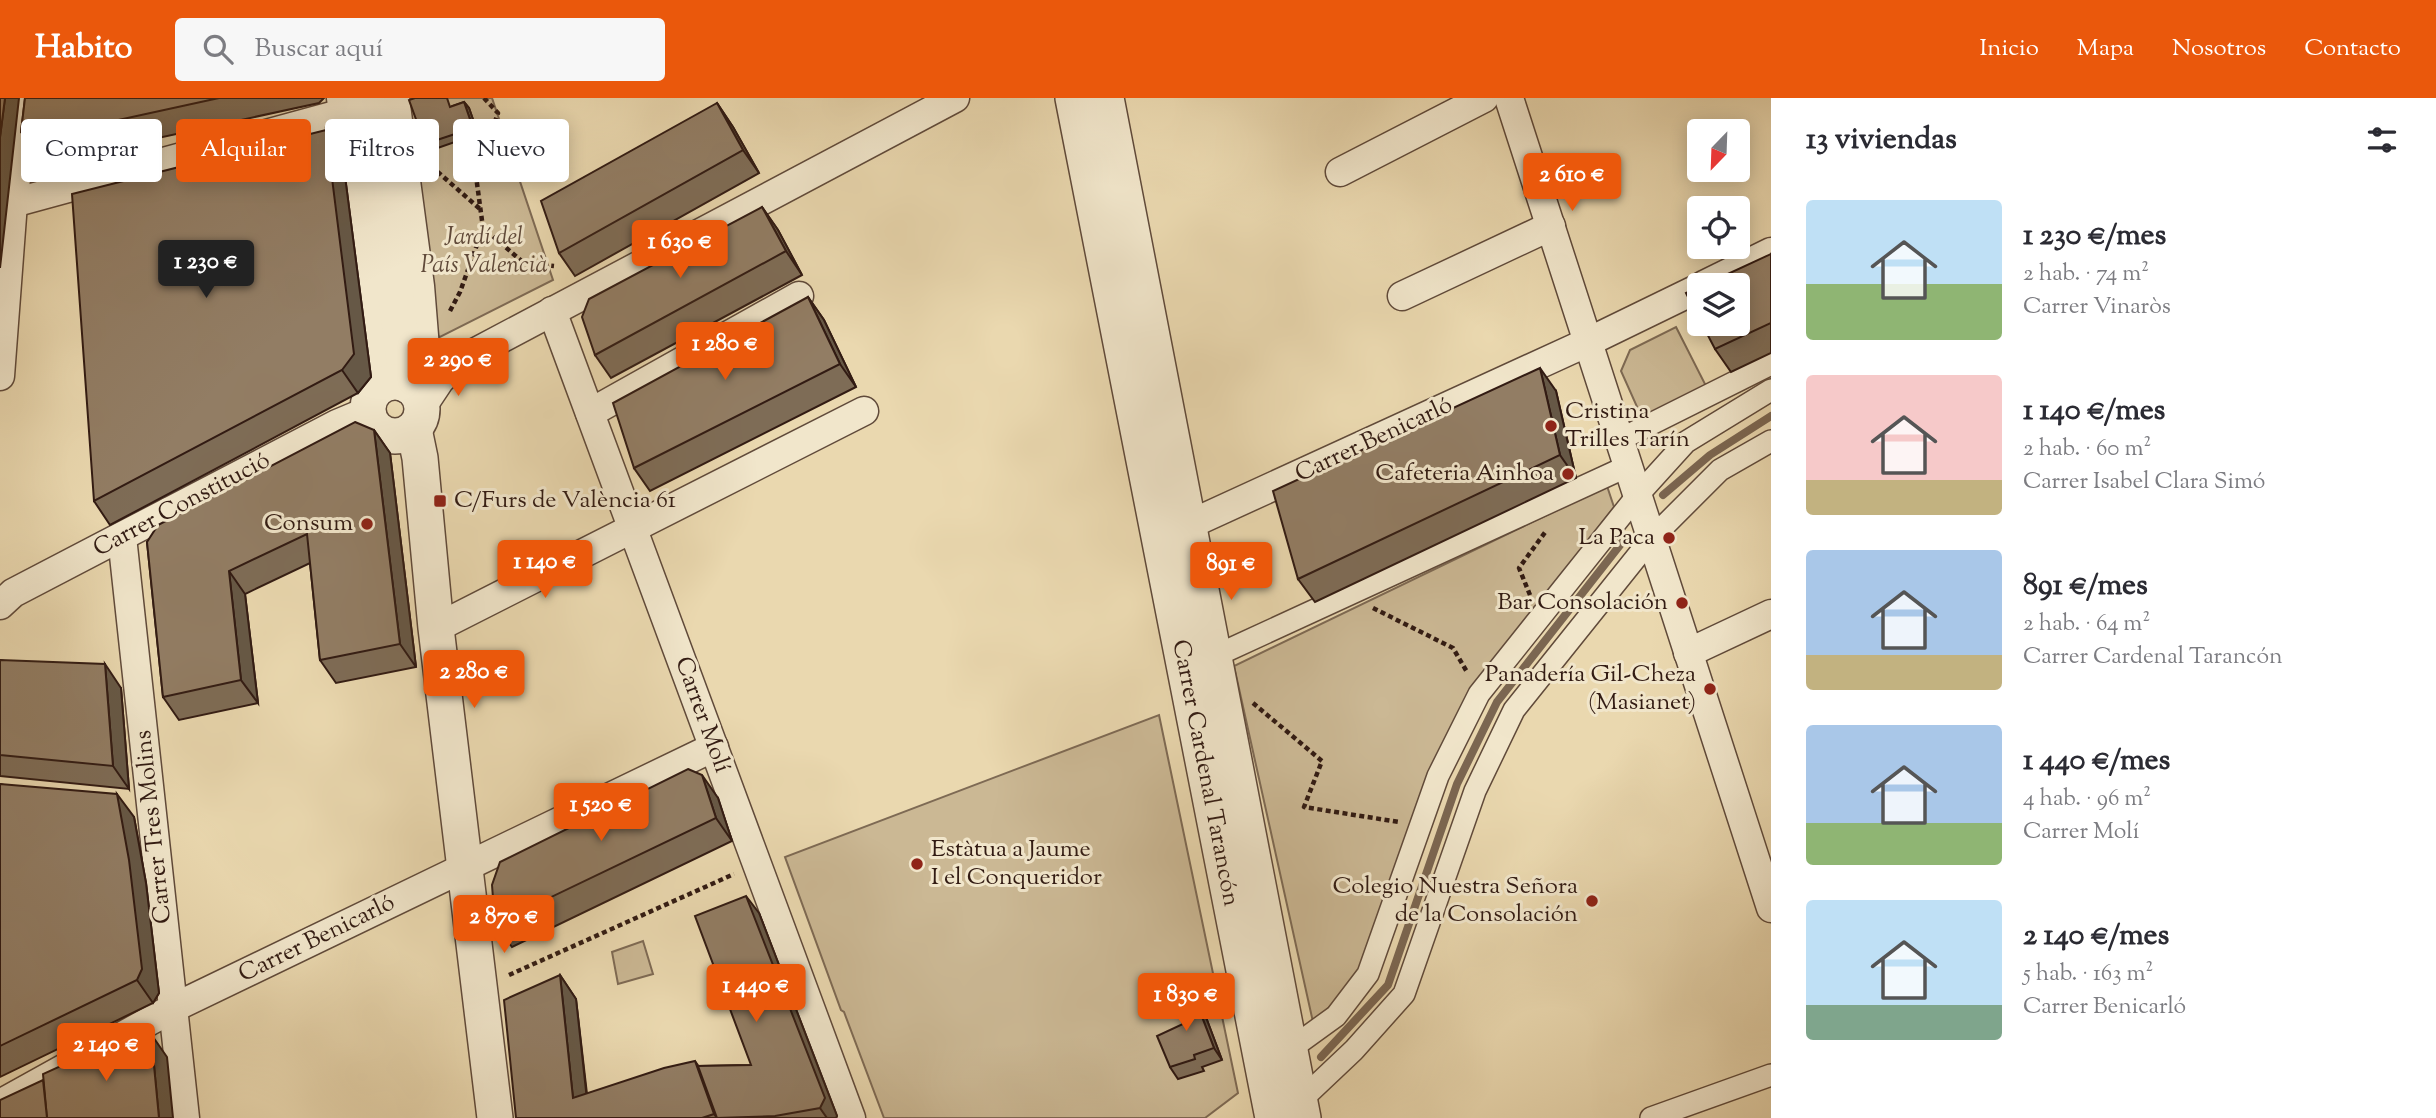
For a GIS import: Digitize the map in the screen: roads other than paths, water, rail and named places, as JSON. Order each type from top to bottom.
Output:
[{"type":"street","points":[[0,376],[13,203],[26,98]]},
{"type":"street","points":[[396,98],[420,286],[425,348],[410,391]]},
{"type":"street","name":"Carrer Constitució","points":[[0,605],[13,593],[337,424],[410,391],[552,312],[955,98]]},
{"type":"street","name":"Carrer Cardenal Tarancón","points":[[1073,98],[1174,532],[1291,1113]]},
{"type":"street","name":"Carrer Cardenal Tarancón","points":[[1106,98],[1174,532],[1213,657],[1289,1050],[1291,1113]]},
{"type":"street","points":[[1340,172],[1483,98]]},
{"type":"street","points":[[1509,98],[1688,653],[1762,850],[1771,908]]},
{"type":"street","points":[[13,203],[352,103]]},
{"type":"street","points":[[352,103],[401,332],[420,458],[436,628],[495,1118]]},
{"type":"street","points":[[352,103],[380,349],[410,391]]},
{"type":"street","points":[[1402,296],[1551,226]]},
{"type":"street","points":[[1728,273],[1771,252]]},
{"type":"street","points":[[401,332],[420,286]]},
{"type":"street","name":"Carrer Benicarló","points":[[1174,532],[1687,294]]},
{"type":"street","points":[[590,413],[799,296]]},
{"type":"street","name":"Carrer Molí","points":[[552,312],[851,1118]]},
{"type":"street","points":[[1213,657],[1576,490],[1624,453],[1771,363]]},
{"type":"street","points":[[1289,1050],[1336,1016],[1368,974],[1438,776],[1479,694],[1637,496],[1686,442],[1771,390]]},
{"type":"street","points":[[436,628],[864,411]]},
{"type":"street","points":[[1291,1113],[1354,1050],[1404,994],[1475,791],[1514,710],[1651,539],[1720,470],[1771,441]]},
{"type":"street","name":"Carrer Tres Molins","points":[[122,537],[185,1118]]},
{"type":"street","points":[[1688,653],[1771,614]]},
{"type":"street","name":"Carrer Benicarló","points":[[0,1104],[173,1008],[714,747]]},
{"type":"street","points":[[1651,1118],[1771,1075]]},
{"type":"waterway","points":[[1663,495],[1710,455],[1771,416]]},
{"type":"waterway","points":[[1321,1057],[1388,985],[1457,784],[1497,702],[1624,540]]},
{"type":"place","name":"Cristina Trilles Tarín","points":[[1551,426]]},
{"type":"place","name":"Cafeteria Ainhoa","points":[[1568,474]]},
{"type":"place","name":"C/Furs de València 61","points":[[440,501]]},
{"type":"place","name":"Consum","points":[[367,524]]},
{"type":"place","name":"La Paca","points":[[1669,538]]},
{"type":"place","name":"Bar Consolación","points":[[1682,603]]},
{"type":"place","name":"Panadería Gil-Cheza (Masianet)","points":[[1710,689]]},
{"type":"place","name":"Estàtua a Jaume I el Conqueridor","points":[[917,864]]},
{"type":"place","name":"Colegio Nuestra Señora de la Consolación","points":[[1592,901]]},
{"type":"park label","name":"Jardí del País Valencià","points":[[484,252]]}]
